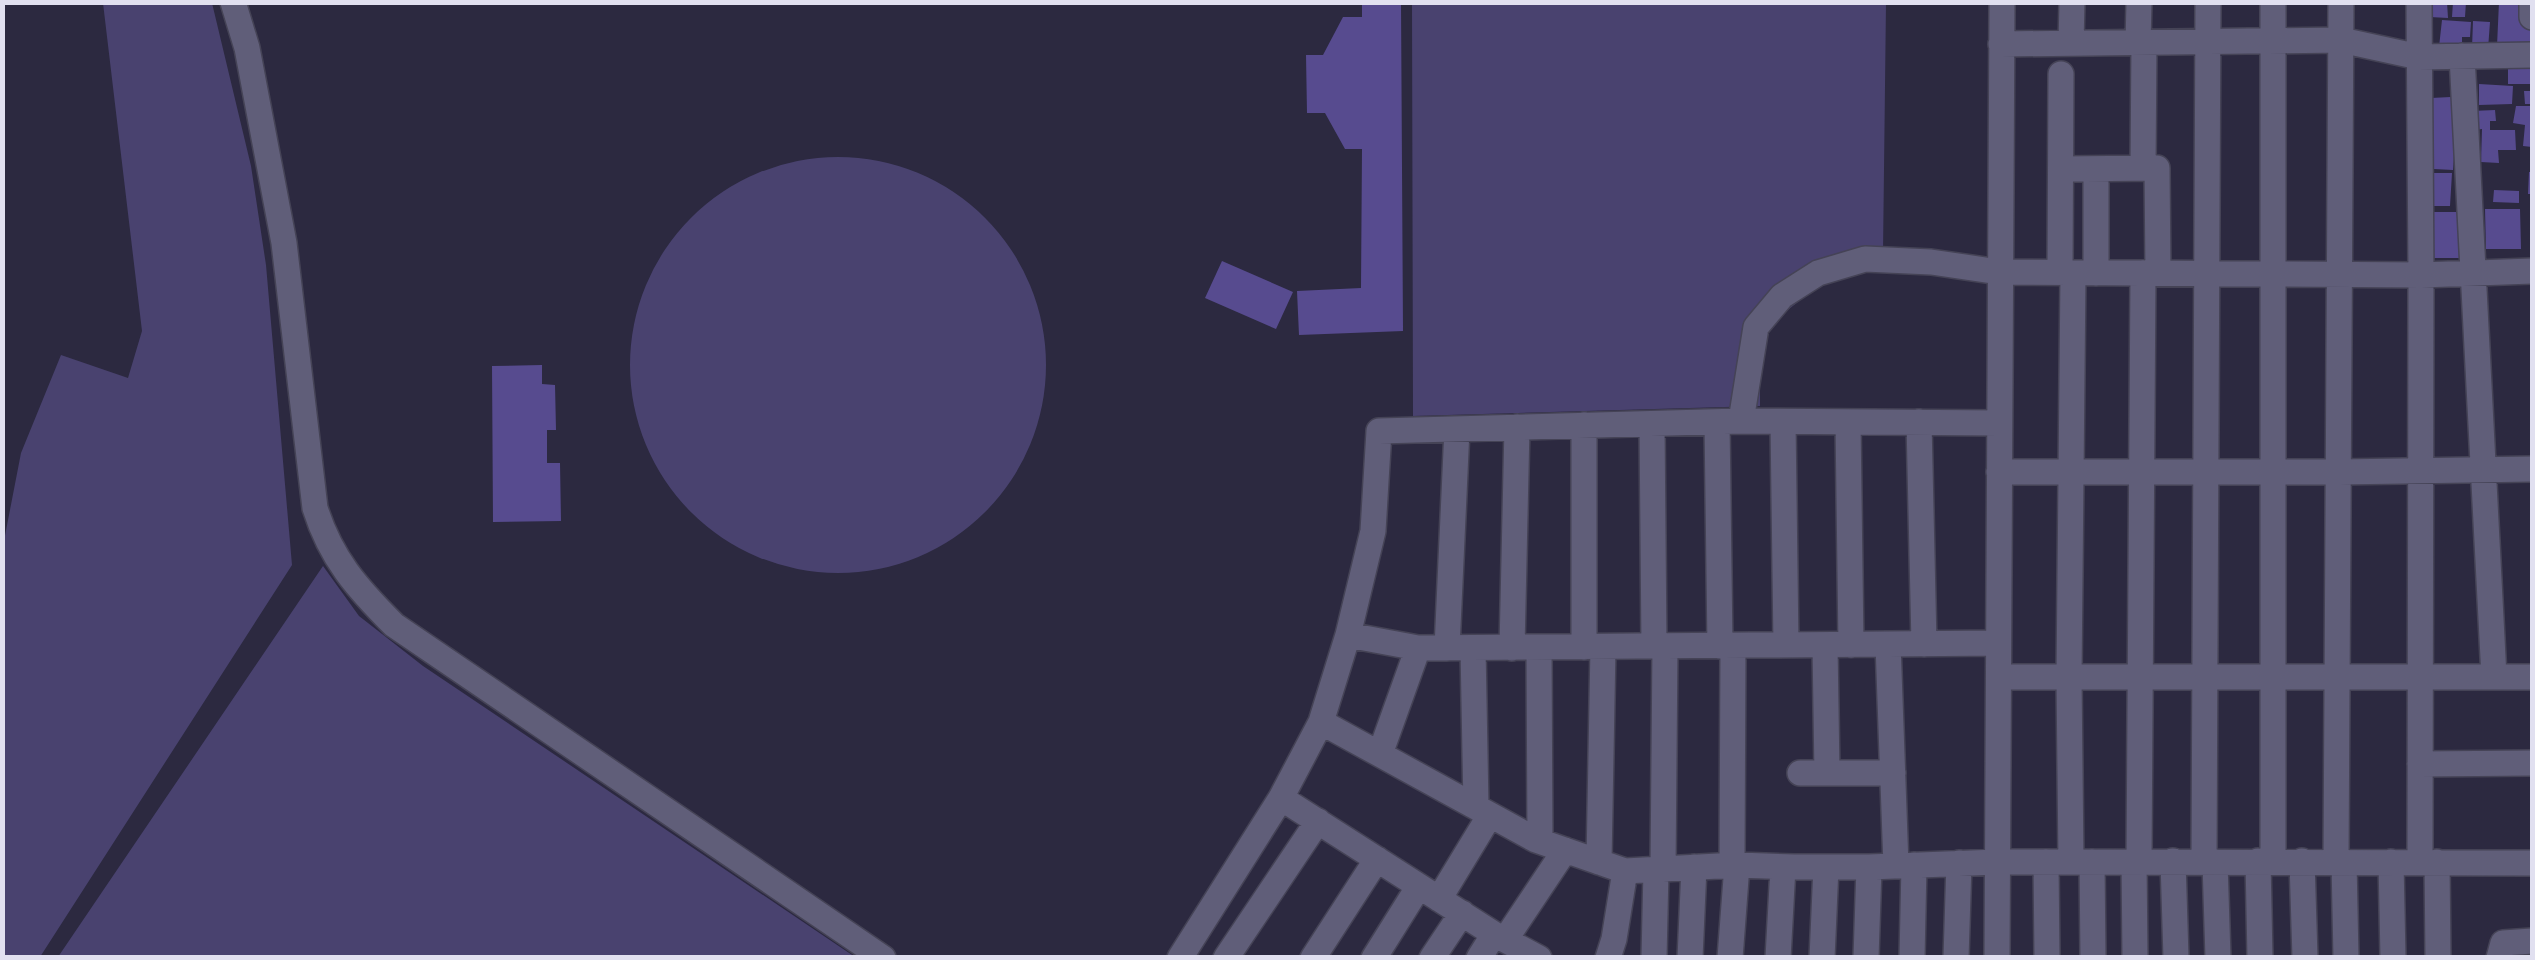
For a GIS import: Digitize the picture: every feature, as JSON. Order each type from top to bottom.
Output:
[{"type":"street","points":[[233,2],[247,48],[284,243],[315,508],[322,530],[351,581],[394,625],[884,958]]},
{"type":"street","points":[[1997,958],[2002,2]]},
{"type":"street","points":[[2072,2],[2072,43]]},
{"type":"street","points":[[2139,2],[2143,168]]},
{"type":"street","points":[[2208,2],[2206,677],[2210,862],[2218,958]]},
{"type":"street","points":[[2260,958],[2273,677],[2274,2]]},
{"type":"street","points":[[2341,2],[2338,676],[2340,862],[2346,958]]},
{"type":"street","points":[[2419,2],[2420,764],[2438,958]]},
{"type":"street","points":[[2532,2],[2532,17]]},
{"type":"street","points":[[2001,44],[2341,40],[2419,57],[2532,55]]},
{"type":"street","points":[[2462,56],[2494,677]]},
{"type":"street","points":[[2061,74],[2061,169],[2076,273]]},
{"type":"street","points":[[2061,169],[2157,168],[2142,472],[2135,958]]},
{"type":"street","points":[[2094,958],[2070,862],[2069,678],[2076,273],[2096,169]]},
{"type":"street","points":[[1730,958],[1735,865],[1727,646],[1729,422],[1756,327],[1782,296],[1818,273],[1864,258],[1932,262],[1999,272],[2421,275],[2532,271]]},
{"type":"street","points":[[1180,958],[1281,798],[1321,722],[1348,636],[1373,531],[1379,431],[1729,422],[1998,423]]},
{"type":"street","points":[[1783,422],[1786,645]]},
{"type":"street","points":[[1827,773],[1838,645],[1848,422]]},
{"type":"street","points":[[1919,422],[1924,644]]},
{"type":"street","points":[[1652,424],[1660,646],[1659,870],[1654,958]]},
{"type":"street","points":[[1584,426],[1599,862]]},
{"type":"street","points":[[1512,648],[1517,428]]},
{"type":"street","points":[[1374,958],[1429,892],[1483,811],[1460,648],[1457,429]]},
{"type":"street","points":[[1998,472],[2532,468]]},
{"type":"street","points":[[1348,636],[1418,648],[1998,644]]},
{"type":"street","points":[[1888,644],[1892,773],[1912,958]]},
{"type":"street","points":[[1539,647],[1540,841]]},
{"type":"street","points":[[1380,754],[1418,648]]},
{"type":"street","points":[[2000,677],[2532,677]]},
{"type":"street","points":[[1321,722],[1540,841],[1625,872],[1735,865],[1868,867],[1997,862],[2532,864]]},
{"type":"street","points":[[2420,764],[2532,763]]},
{"type":"street","points":[[1800,773],[1892,773]]},
{"type":"street","points":[[1281,798],[1532,956]]},
{"type":"street","points":[[1226,958],[1318,821]]},
{"type":"street","points":[[1479,958],[1500,937],[1565,850]]},
{"type":"street","points":[[1313,958],[1376,859]]},
{"type":"street","points":[[2173,861],[2176,958]]},
{"type":"street","points":[[2047,958],[2070,862]]},
{"type":"street","points":[[2302,862],[2305,958]]},
{"type":"street","points":[[2391,862],[2393,958]]},
{"type":"street","points":[[1956,958],[1959,864]]},
{"type":"street","points":[[1690,958],[1694,867]]},
{"type":"street","points":[[1778,958],[1783,867]]},
{"type":"street","points":[[1822,958],[1826,867]]},
{"type":"street","points":[[1866,958],[1868,867]]},
{"type":"street","points":[[1608,958],[1625,872]]},
{"type":"street","points":[[1432,958],[1462,913]]},
{"type":"street","points":[[2500,958],[2503,943],[2532,941]]},
{"type":"shaded area","points":[[103,3],[212,3],[251,166],[266,265],[292,565],[40,957],[3,957],[3,546],[21,453],[61,355],[128,378],[142,331]]},
{"type":"shaded area","points":[[1412,3],[1886,3],[1883,252],[1823,282],[1760,332],[1760,406],[1413,416]]},
{"type":"shaded area","points":[[838,157],[879,161],[918,173],[954,192],[985,218],[1011,249],[1030,285],[1042,324],[1046,365],[1042,406],[1030,445],[1011,481],[985,512],[954,538],[918,557],[879,569],[838,573],[797,569],[758,557],[722,538],[691,512],[665,481],[646,445],[634,406],[630,365],[634,324],[646,285],[665,249],[691,218],[722,192],[758,173],[797,161]]},
{"type":"shaded area","points":[[323,566],[359,616],[423,666],[855,957],[58,957]]},
{"type":"building","points":[[1362,2],[1401,2],[1403,331],[1299,335],[1297,291],[1361,288],[1362,149],[1345,149],[1325,113],[1307,113],[1306,55],[1323,55],[1343,17],[1362,17]]},
{"type":"building","points":[[2430,2],[2447,2],[2448,18],[2430,17]]},
{"type":"building","points":[[2453,2],[2466,2],[2465,17],[2452,17]]},
{"type":"building","points":[[2499,2],[2532,2],[2532,46],[2497,46]]},
{"type":"building","points":[[2442,20],[2471,22],[2470,37],[2462,37],[2462,49],[2439,47]]},
{"type":"building","points":[[2473,21],[2490,22],[2488,49],[2472,48]]},
{"type":"building","points":[[2508,58],[2532,58],[2532,84],[2508,84]]},
{"type":"building","points":[[2479,84],[2513,86],[2512,104],[2479,105]]},
{"type":"building","points":[[2524,91],[2532,91],[2532,104],[2525,104]]},
{"type":"building","points":[[2470,96],[2472,111],[2495,110],[2496,121],[2490,121],[2490,130],[2515,130],[2516,150],[2498,150],[2499,163],[2481,162],[2482,129],[2475,130],[2476,156],[2454,155],[2453,170],[2434,169],[2431,98]]},
{"type":"building","points":[[2516,106],[2532,106],[2532,147],[2523,146],[2525,125],[2513,123]]},
{"type":"building","points":[[2532,172],[2532,194],[2528,194]]},
{"type":"building","points":[[2433,173],[2452,173],[2450,206],[2429,206]]},
{"type":"building","points":[[2494,190],[2519,191],[2519,203],[2493,202]]},
{"type":"building","points":[[2485,209],[2520,209],[2521,249],[2486,249]]},
{"type":"building","points":[[2429,212],[2466,212],[2466,258],[2430,258]]},
{"type":"building","points":[[1222,261],[1293,292],[1276,329],[1205,298]]},
{"type":"building","points":[[542,365],[542,384],[555,385],[556,430],[547,430],[547,463],[560,463],[561,521],[493,522],[492,366]]}]
